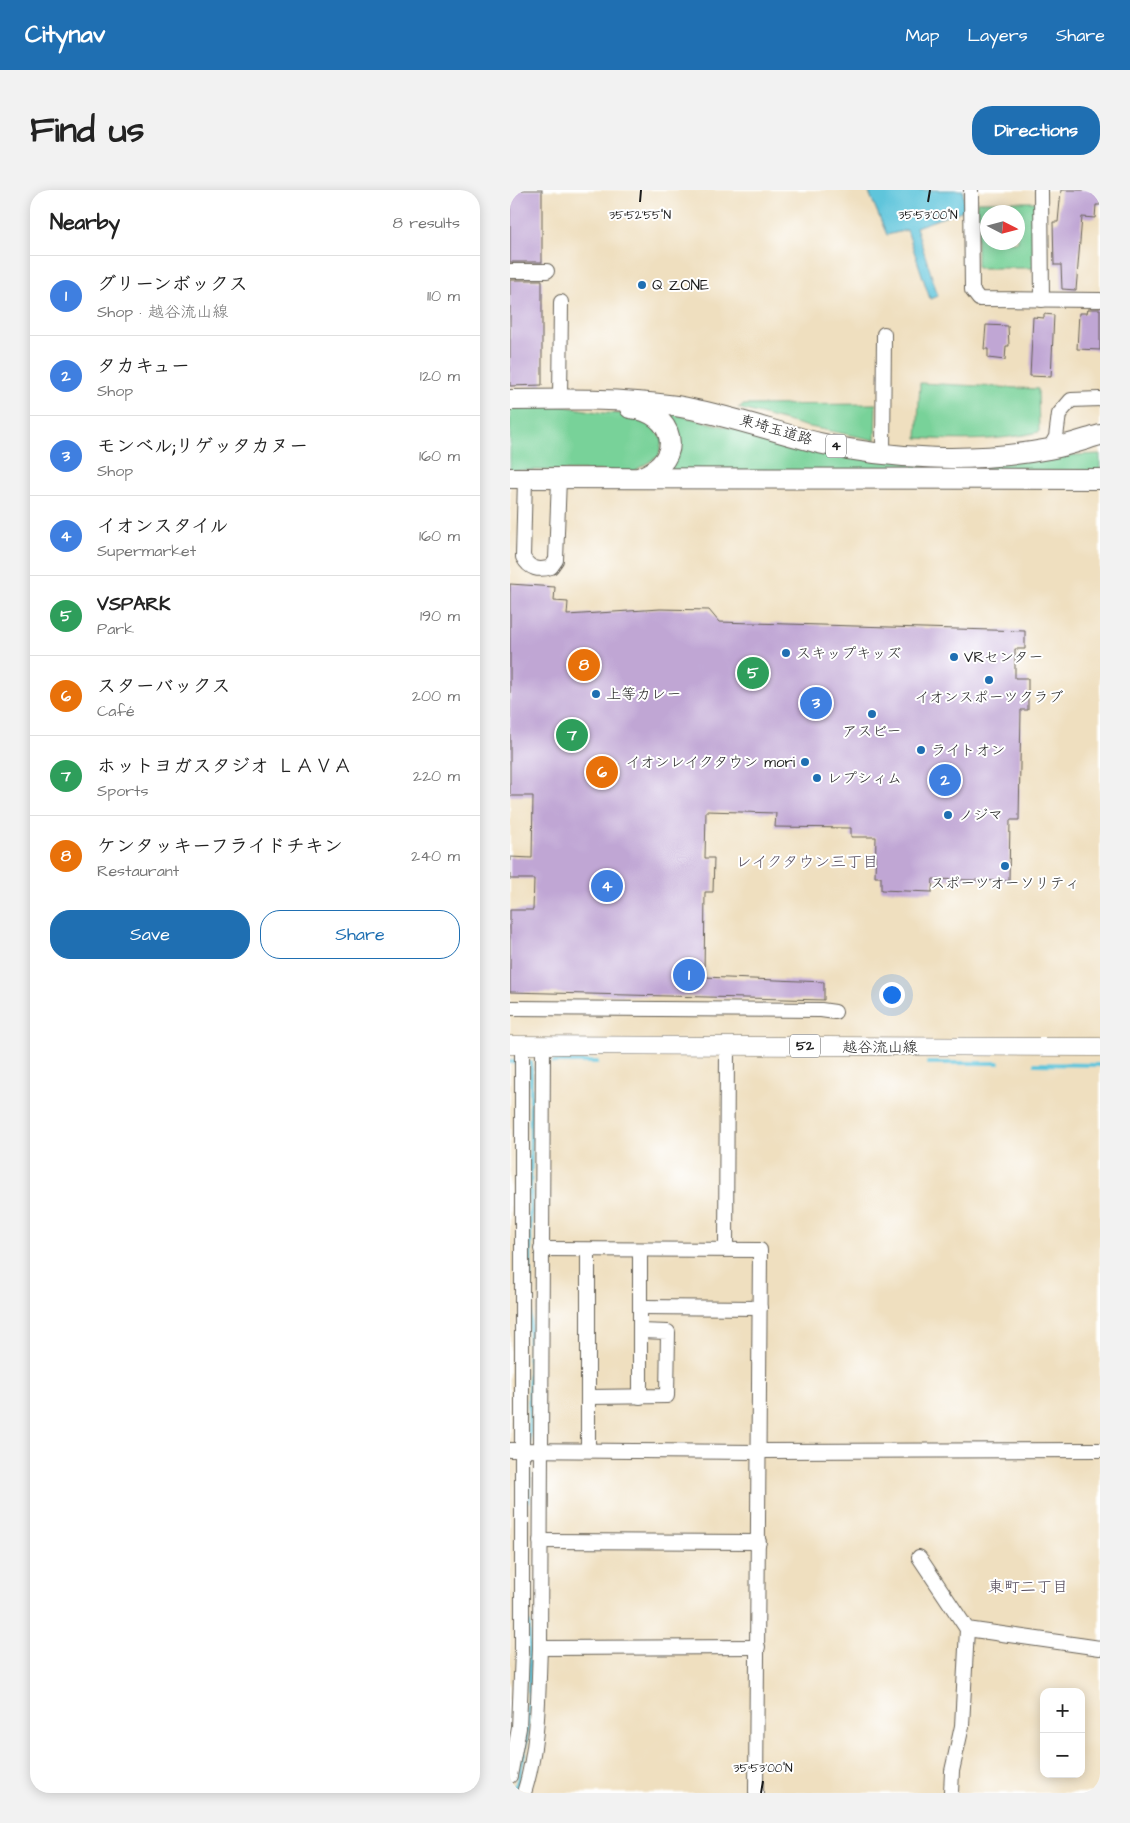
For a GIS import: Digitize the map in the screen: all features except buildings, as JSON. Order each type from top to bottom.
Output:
[{"type":"highway","name":"東埼玉道路","points":[[510,400],[642,402],[678,406],[740,420],[818,442],[884,454],[952,457],[1049,449],[1100,435]]},
{"type":"highway","name":"4","points":[[567,400],[645,411],[654,416],[666,429],[670,442],[668,456],[657,469],[638,478]]},
{"type":"highway","name":"4","points":[[1049,449],[1100,448]]},
{"type":"highway","name":"4","points":[[518,478],[1100,479]]},
{"type":"main road","name":"越谷流山線","points":[[516,1046],[1100,1047]]},
{"type":"street","points":[[971,190],[972,290],[979,300],[1100,300]]},
{"type":"street","points":[[1041,190],[1042,300]]},
{"type":"street","points":[[510,271],[547,271]]},
{"type":"street","points":[[562,302],[567,400]]},
{"type":"street","points":[[884,334],[884,454]]},
{"type":"street","points":[[1049,449],[1056,437],[1059,414],[1071,400],[1100,399]]},
{"type":"street","points":[[518,478],[523,557],[526,563],[537,569],[551,567],[556,560],[559,478]]},
{"type":"street","points":[[510,1008],[821,1010],[835,1012]]},
{"type":"street","points":[[516,1046],[526,1450],[540,1541],[540,1648],[537,1720],[530,1774],[524,1793]]},
{"type":"street","points":[[510,1776],[519,1728],[516,1650],[526,1450],[541,1249],[543,1046]]},
{"type":"street","points":[[726,1249],[727,1046]]},
{"type":"street","points":[[541,1249],[760,1250],[756,1793]]},
{"type":"street","points":[[588,1250],[588,1450]]},
{"type":"street","points":[[640,1250],[640,1397]]},
{"type":"street","points":[[640,1306],[760,1308]]},
{"type":"street","points":[[588,1397],[667,1396],[668,1332],[640,1331]]},
{"type":"street","points":[[526,1450],[1100,1450]]},
{"type":"street","points":[[540,1541],[759,1542]]},
{"type":"street","points":[[919,1557],[967,1629],[962,1726],[952,1771],[951,1793]]},
{"type":"street","points":[[967,1629],[1100,1648]]},
{"type":"street","points":[[540,1648],[758,1647]]},
{"type":"green space","points":[[977,202],[1036,202],[1036,268],[977,268]]},
{"type":"green space","points":[[920,383],[1038,389],[1039,432],[978,440],[917,438]]},
{"type":"green space","points":[[876,404],[875,440],[805,426],[738,408],[744,405]]},
{"type":"green space","points":[[510,406],[562,406],[604,413],[631,414],[651,424],[662,439],[659,456],[634,471],[510,470]]},
{"type":"green space","points":[[658,410],[807,447],[1030,457],[1100,454],[1100,474],[667,472]]},
{"type":"water","points":[[868,190],[963,190],[964,210],[916,227],[938,296],[930,299],[907,230],[887,235]]},
{"type":"waterway","points":[[510,1062],[515,1062]]},
{"type":"waterway","points":[[554,1062],[597,1062]]},
{"type":"waterway","points":[[529,1501],[531,1063]]},
{"type":"waterway","points":[[928,1063],[998,1063]]},
{"type":"waterway","points":[[1035,1064],[1100,1065]]},
{"type":"waterway","points":[[514,1793],[524,1752],[529,1709],[529,1623]]},
{"type":"place","name":"Q ZONE","points":[[642,285]]},
{"type":"place","name":"スキップキッズ","points":[[786,653]]},
{"type":"place","name":"VRセンター","points":[[954,657]]},
{"type":"place","name":"ケンタッキーフライドチキン","points":[[584,665]]},
{"type":"place","name":"VSPARK","points":[[753,673]]},
{"type":"place","name":"イオンスポーツクラブ","points":[[989,680]]},
{"type":"place","name":"上等カレー","points":[[596,694]]},
{"type":"place","name":"モンベル;リゲッタカヌー","points":[[816,703]]},
{"type":"place","name":"アスビー","points":[[872,714]]},
{"type":"place","name":"ホットヨガスタジオ ＬＡＶＡ","points":[[572,735]]},
{"type":"place","name":"ライトオン","points":[[921,750]]},
{"type":"place","name":"イオンレイクタウン mori","points":[[805,762]]},
{"type":"place","name":"スターバックス","points":[[602,772]]},
{"type":"place","name":"レプシィム","points":[[817,778]]},
{"type":"place","name":"タカキュー","points":[[945,780]]},
{"type":"place","name":"ノジマ","points":[[948,815]]},
{"type":"place","name":"スポーツオーソリティ","points":[[1005,866]]},
{"type":"place","name":"イオンスタイル","points":[[607,886]]},
{"type":"place","name":"グリーンボックス","points":[[689,975]]},
{"type":"district","name":"レイクタウン三丁目","points":[[807,862]]},
{"type":"district","name":"東町二丁目","points":[[1028,1587]]}]
